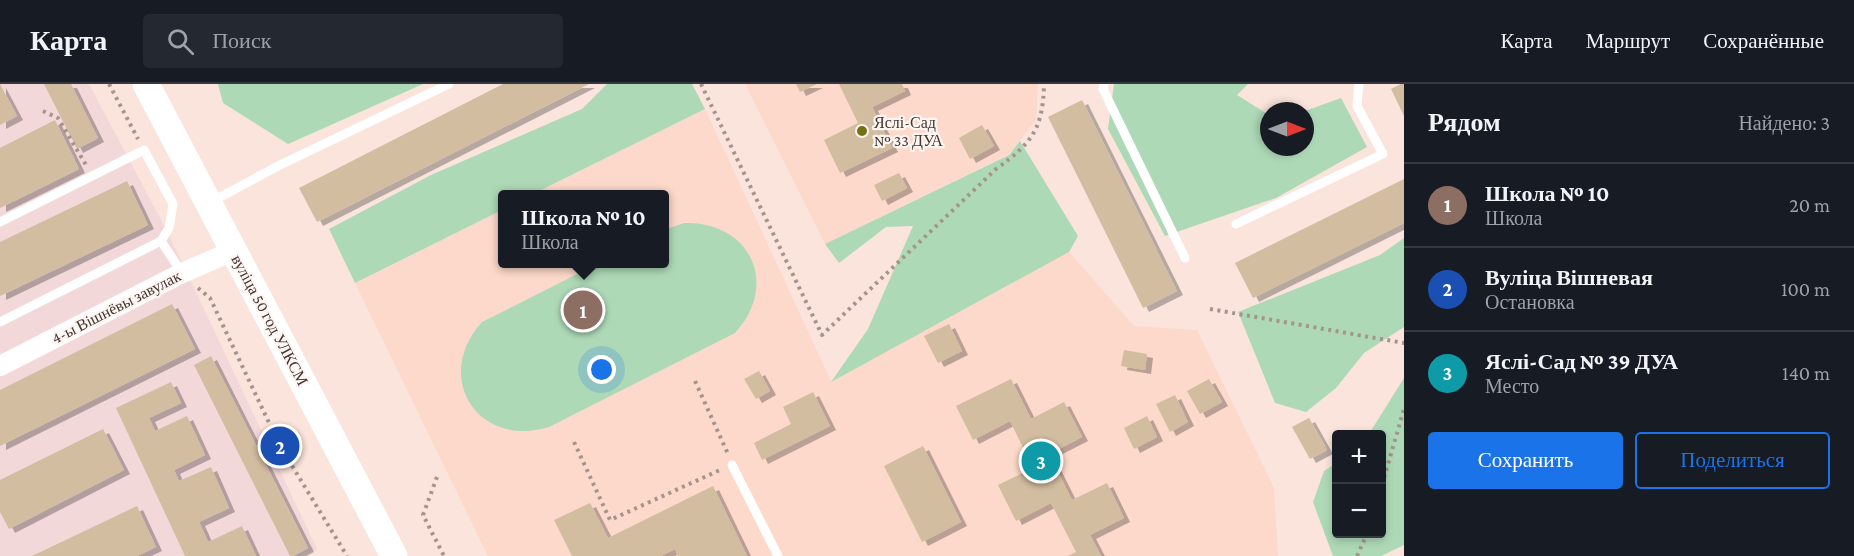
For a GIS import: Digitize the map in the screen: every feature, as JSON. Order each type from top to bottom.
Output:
[{"type":"main road","name":"вуліца 50 год УЛКСМ","points":[[146,84],[394,556]]},
{"type":"street","name":"4-ы Вішнёвы завулак","points":[[0,366],[182,273],[233,251]]},
{"type":"lane","points":[[209,203],[280,165],[449,84]]},
{"type":"lane","points":[[1104,84],[1103,89],[1185,258]]},
{"type":"lane","points":[[1236,224],[1383,154],[1357,106],[1359,84]]},
{"type":"lane","points":[[0,222],[144,150],[173,204],[169,228],[162,241],[0,322]]},
{"type":"lane","points":[[162,241],[182,273]]},
{"type":"lane","points":[[732,465],[778,556]]},
{"type":"path","points":[[109,84],[144,150]]},
{"type":"path","points":[[701,84],[822,335],[996,169],[1022,150],[1038,127],[1044,84]]},
{"type":"path","points":[[43,111],[58,118],[80,158],[94,175]]},
{"type":"path","points":[[182,273],[210,298],[280,446],[346,556]]},
{"type":"path","points":[[1210,309],[1404,343]]},
{"type":"path","points":[[574,442],[610,520],[732,465],[695,381]]},
{"type":"path","points":[[1382,484],[1404,409]]},
{"type":"path","points":[[437,477],[423,515],[444,556]]},
{"type":"path","points":[[1357,556],[1365,538]]},
{"type":"shaded area","points":[[0,84],[89,84],[170,237],[317,549],[301,556],[0,556]]},
{"type":"shaded area","points":[[745,84],[1038,84],[1036,120],[1009,154],[825,244]]},
{"type":"shaded area","points":[[705,109],[831,381],[1069,252],[1134,326],[1197,330],[1274,488],[1278,556],[488,556],[355,283],[498,212],[498,268],[669,268],[669,190],[541,190]]},
{"type":"green space","points":[[218,84],[423,84],[288,144],[223,103]]},
{"type":"green space","points":[[607,84],[692,84],[705,109],[541,190],[498,190],[498,212],[355,283],[329,229],[431,175],[582,109]]},
{"type":"green space","points":[[1114,84],[1248,84],[1237,95],[1260,109],[1260,156],[1314,156],[1314,108],[1341,98],[1367,147],[1276,198],[1165,236],[1108,129]]},
{"type":"green space","points":[[1020,141],[1078,236],[1069,252],[831,382],[868,329],[913,226],[886,227],[839,263],[825,244],[1009,155]]},
{"type":"green space","points":[[684,223],[707,225],[726,232],[741,244],[751,259],[756,276],[755,295],[748,314],[735,333],[549,427],[524,431],[502,428],[483,418],[470,403],[463,385],[461,365],[468,343],[482,322],[589,268],[669,268],[669,228]]},
{"type":"green space","points":[[1404,238],[1404,327],[1364,353],[1336,388],[1306,412],[1275,403],[1238,312],[1380,255]]},
{"type":"green space","points":[[1404,378],[1404,545],[1381,556],[1333,556],[1313,502],[1324,471],[1332,466],[1332,538],[1386,538],[1386,430],[1372,430]]},
{"type":"building","points":[[0,84],[17,116],[0,125]]},
{"type":"building","points":[[44,84],[71,84],[98,138],[77,149]]},
{"type":"building","points":[[503,84],[589,84],[317,222],[299,188]]},
{"type":"building","points":[[796,84],[817,84],[800,92]]},
{"type":"building","name":"Яслі-Сад № 33 ДУА","points":[[839,84],[902,84],[905,91],[872,107],[892,148],[840,173],[824,140],[858,123]]},
{"type":"building","points":[[1404,84],[1404,116],[1391,89]]},
{"type":"building","points":[[1082,100],[1177,291],[1143,308],[1048,117]]},
{"type":"building","points":[[55,120],[79,169],[0,208],[0,148]]},
{"type":"building","points":[[982,125],[994,146],[970,159],[959,138]]},
{"type":"building","points":[[899,173],[907,188],[882,201],[874,185]]},
{"type":"building","points":[[1404,179],[1404,223],[1253,298],[1235,263]]},
{"type":"building","points":[[127,181],[148,225],[0,296],[0,242]]},
{"type":"building","points":[[172,304],[195,349],[0,446],[0,390]]},
{"type":"building","points":[[949,324],[962,351],[938,363],[924,336]]},
{"type":"building","points":[[1124,350],[1147,354],[1145,370],[1121,366]]},
{"type":"building","points":[[211,356],[308,548],[293,556],[290,556],[194,365]]},
{"type":"building","points":[[759,371],[770,391],[756,399],[744,379]]},
{"type":"building","points":[[1011,379],[1031,419],[1064,402],[1082,437],[1049,454],[1072,500],[1107,483],[1124,518],[1090,535],[1101,556],[1068,556],[1076,552],[1051,503],[1016,521],[998,485],[1033,468],[1010,421],[973,440],[956,406]]},
{"type":"building","points":[[1209,379],[1222,402],[1200,414],[1187,391]]},
{"type":"building","points":[[171,382],[181,403],[149,418],[155,431],[187,416],[205,455],[174,470],[179,481],[211,467],[229,508],[199,522],[208,542],[242,526],[256,556],[185,556],[116,408]]},
{"type":"building","points":[[813,392],[830,426],[762,460],[754,443],[791,424],[783,407]]},
{"type":"building","points":[[1175,395],[1188,422],[1170,432],[1156,404]]},
{"type":"building","points":[[1147,416],[1157,437],[1134,449],[1124,428]]},
{"type":"building","points":[[1309,418],[1327,450],[1310,459],[1292,427]]},
{"type":"building","points":[[103,429],[124,470],[9,529],[0,512],[0,480]]},
{"type":"building","points":[[923,446],[961,522],[922,542],[884,466]]},
{"type":"building","points":[[713,486],[747,556],[678,556],[675,549],[661,556],[572,556],[554,520],[590,503],[608,538]]},
{"type":"building","points":[[137,506],[156,547],[137,556],[32,556]]},
{"type":"place","name":"Яслі-Сад № 33 ДУА","points":[[862,131]]},
{"type":"place","name":"Школа № 10","points":[[583,310]]},
{"type":"place","name":"Вуліца Вішневая","points":[[280,446]]},
{"type":"place","name":"Яслі-Сад № 39 ДУА","points":[[1041,461]]}]
